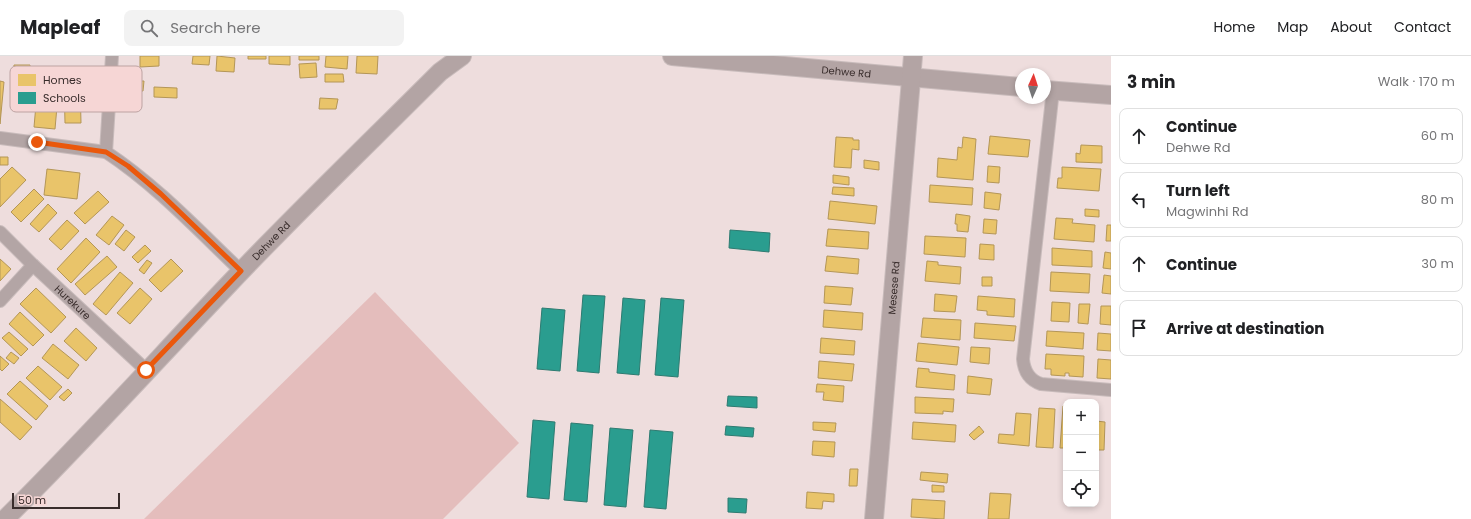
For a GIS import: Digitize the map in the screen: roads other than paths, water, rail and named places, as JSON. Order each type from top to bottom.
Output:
[{"type":"street","points":[[111,66],[112,56]]},
{"type":"street","name":"Dehwe Rd","points":[[5,519],[42,482],[241,271],[440,72],[462,56]]},
{"type":"street","name":"Dehwe Rd","points":[[672,56],[1015,86]]},
{"type":"street","name":"Mesese Rd","points":[[874,519],[913,56]]},
{"type":"street","points":[[1051,90],[1111,95]]},
{"type":"street","points":[[1048,104],[1023,366],[1025,372],[1030,378],[1041,384],[1111,390]]},
{"type":"street","points":[[106,152],[108,112]]},
{"type":"street","points":[[0,138],[106,152],[128,166],[161,194],[241,271]]},
{"type":"street","name":"Hurekure","points":[[0,232],[33,265],[146,370]]},
{"type":"street","points":[[0,301],[33,265]]}]
